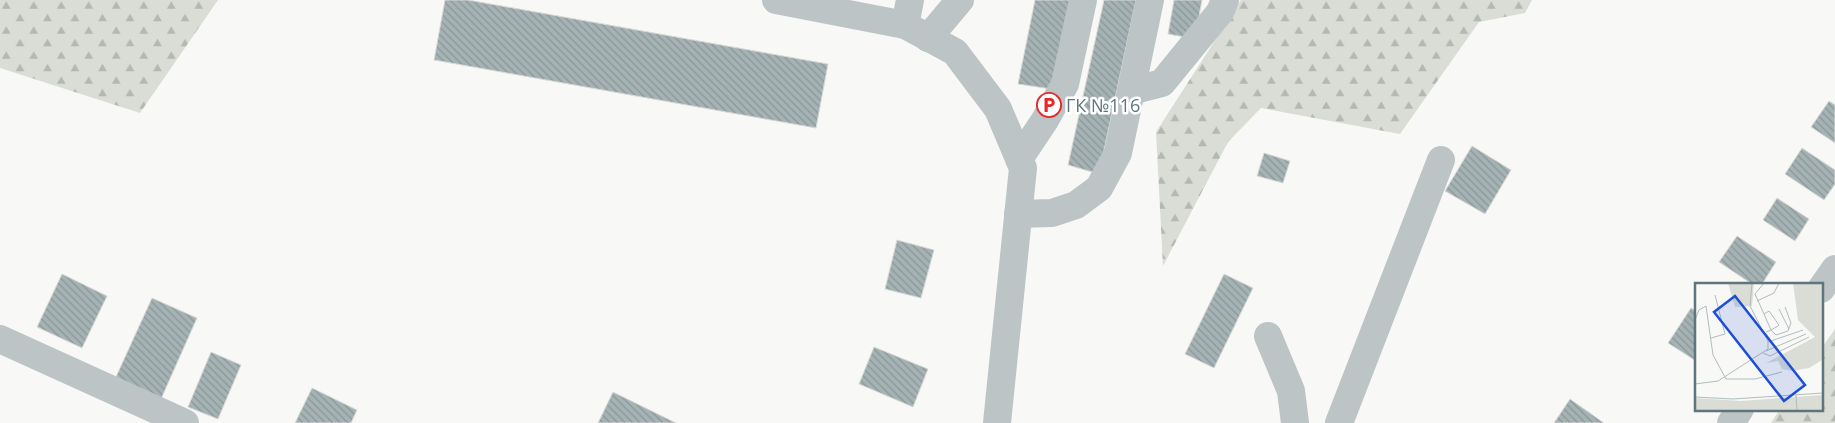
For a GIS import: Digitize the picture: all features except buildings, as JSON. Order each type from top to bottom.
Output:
[{"type":"street","points":[[776,0],[914,21],[955,52],[998,110],[1023,168],[997,423]]},
{"type":"street","points":[[914,21],[960,0]]},
{"type":"street","points":[[1019,159],[1045,120],[1065,84],[1083,0]]},
{"type":"street","points":[[1018,214],[1052,213],[1076,205],[1099,188],[1118,153],[1150,0]]},
{"type":"street","points":[[1131,91],[1162,83],[1220,12],[1225,0]]},
{"type":"street","points":[[1339,423],[1442,160]]},
{"type":"street","points":[[1822,288],[1835,269]]},
{"type":"street","points":[[1268,336],[1291,391],[1295,423]]},
{"type":"street","points":[[0,339],[185,423]]},
{"type":"street","points":[[1730,423],[1739,410]]},
{"type":"green space","points":[[0,0],[218,0],[140,113],[0,68]]},
{"type":"green space","points":[[1241,0],[1532,0],[1525,13],[1479,22],[1400,134],[1261,108],[1228,142],[1163,266],[1156,132]]},
{"type":"green space","points":[[1835,329],[1835,423],[1771,423],[1779,410],[1822,410],[1822,348]]},
{"type":"place","name":"ГК №116","points":[[1049,105]]}]
